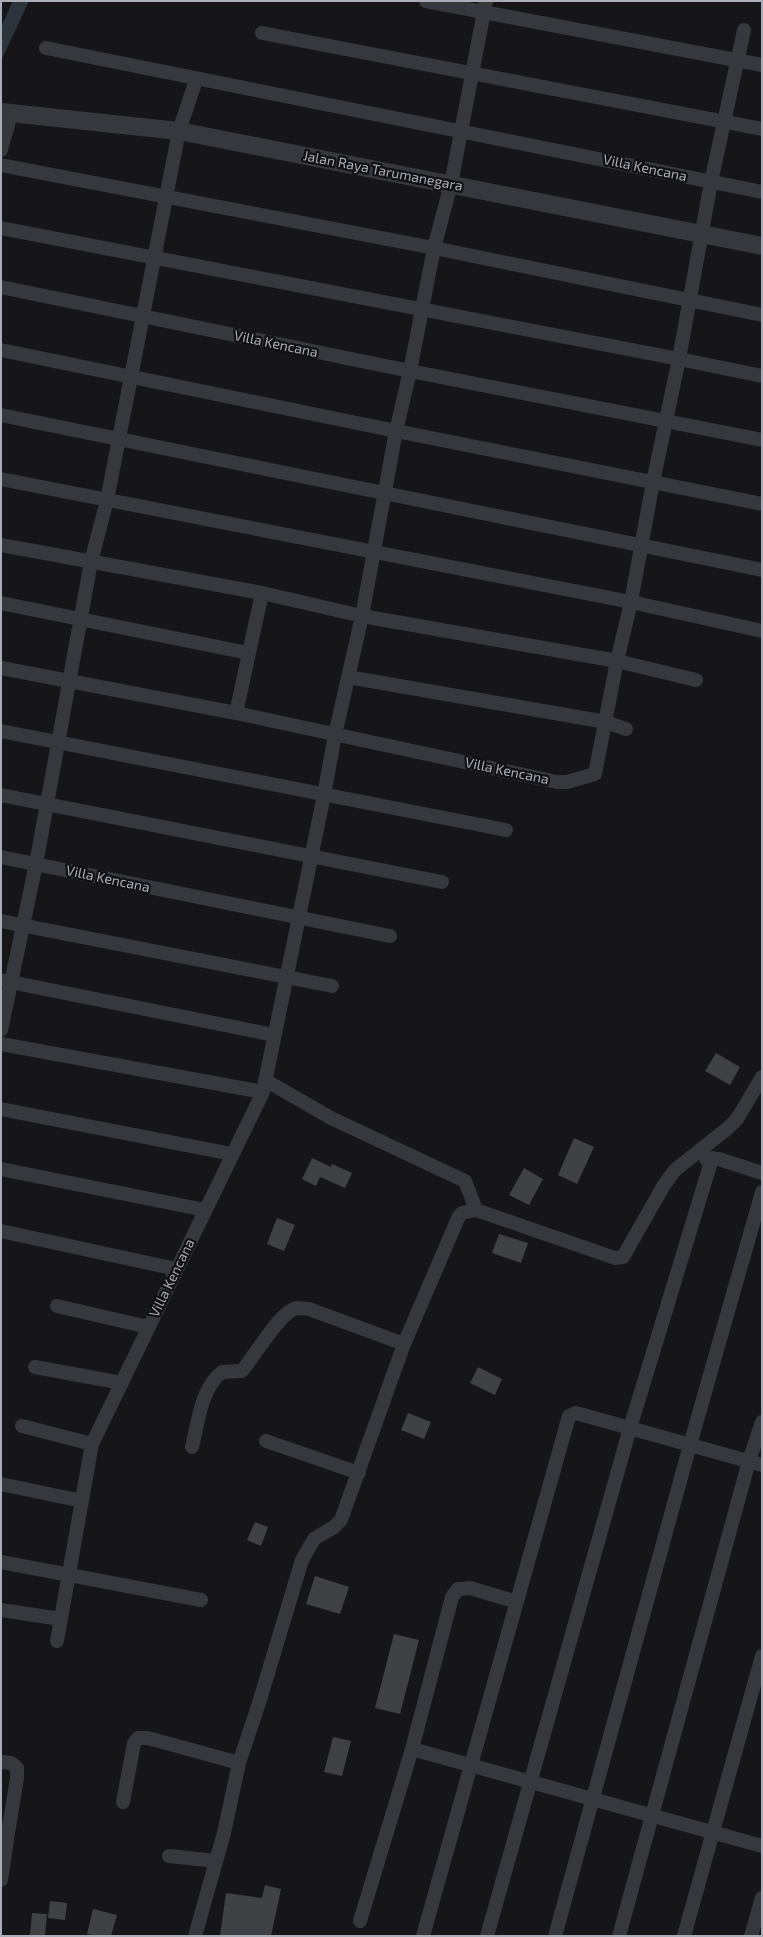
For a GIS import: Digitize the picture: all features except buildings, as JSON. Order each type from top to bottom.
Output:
[{"type":"street","points":[[426,1],[485,6],[762,65]]},
{"type":"street","name":"Villa Kencana","points":[[57,1642],[92,1444],[264,1086],[335,735],[362,616],[373,551],[421,310],[434,248],[451,184],[485,6]]},
{"type":"street","name":"Villa Kencana","points":[[1,668],[236,713],[557,782],[567,782],[595,774],[679,359],[711,182],[744,30]]},
{"type":"street","points":[[262,33],[472,72],[762,130]]},
{"type":"street","name":"Villa Kencana","points":[[46,48],[196,80],[460,130],[762,192]]},
{"type":"street","points":[[1,1030],[6,981],[23,925],[36,864],[91,562],[108,500],[179,131],[196,80]]},
{"type":"street","points":[[1,150],[6,113]]},
{"type":"street","name":"Jalan Raya Tarumanegara","points":[[6,113],[179,131],[762,246]]},
{"type":"street","points":[[1,165],[434,248],[762,315]]},
{"type":"street","points":[[1,228],[762,376]]},
{"type":"street","name":"Villa Kencana","points":[[1,287],[410,371],[762,440]]},
{"type":"street","points":[[1,350],[396,432],[762,504]]},
{"type":"street","points":[[1,415],[762,570]]},
{"type":"street","points":[[1,479],[631,602],[762,631]]},
{"type":"street","points":[[1,545],[262,593],[362,616],[618,661],[696,680]]},
{"type":"street","points":[[236,713],[262,593]]},
{"type":"street","points":[[1,603],[248,653]]},
{"type":"street","points":[[348,677],[606,722],[626,729]]},
{"type":"street","points":[[1,731],[506,830]]},
{"type":"street","points":[[1,795],[442,882]]},
{"type":"street","name":"Villa Kencana","points":[[1,857],[390,936]]},
{"type":"street","points":[[1,920],[332,986]]},
{"type":"street","points":[[6,981],[274,1035]]},
{"type":"street","points":[[1,1044],[264,1086],[465,1181],[476,1210]]},
{"type":"street","points":[[195,1936],[216,1860],[239,1763],[302,1560],[314,1539],[338,1524],[359,1473],[404,1344],[459,1216],[462,1212],[476,1210],[615,1258],[623,1257],[664,1185],[675,1170],[737,1119],[762,1077]]},
{"type":"street","points":[[1,1109],[232,1154]]},
{"type":"street","points":[[688,1161],[713,1158],[762,1173]]},
{"type":"street","points":[[487,1936],[630,1428],[710,1162],[713,1158]]},
{"type":"street","points":[[1,1169],[205,1210]]},
{"type":"street","points":[[555,1936],[690,1445],[762,1192]]},
{"type":"street","points":[[1,1231],[176,1269]]},
{"type":"street","points":[[57,1306],[148,1327]]},
{"type":"street","points":[[192,1447],[210,1385],[222,1372],[242,1371],[266,1337],[285,1316],[297,1308],[309,1309],[404,1344]]},
{"type":"street","points":[[35,1367],[122,1383]]},
{"type":"street","points":[[423,1936],[569,1416],[576,1413],[756,1463]]},
{"type":"street","points":[[619,1936],[756,1463],[762,1422]]},
{"type":"street","points":[[22,1426],[92,1444]]},
{"type":"street","points":[[266,1441],[359,1473]]},
{"type":"street","points":[[1,1484],[82,1501]]},
{"type":"street","points":[[1,1562],[200,1600]]},
{"type":"street","points":[[360,1921],[412,1749],[452,1597],[458,1589],[470,1588],[517,1602]]},
{"type":"street","points":[[1,1610],[61,1619]]},
{"type":"street","points":[[684,1936],[762,1656]]},
{"type":"street","points":[[123,1802],[134,1743],[138,1738],[148,1738],[239,1763]]},
{"type":"street","points":[[412,1749],[762,1846]]},
{"type":"street","points":[[1,1762],[11,1763],[17,1768],[18,1778],[5,1832],[1,1880]]},
{"type":"street","points":[[169,1856],[216,1860]]},
{"type":"street","points":[[752,1936],[762,1898]]},
{"type":"shaded area","points":[[13,1],[29,1],[1,61],[1,27]]}]
